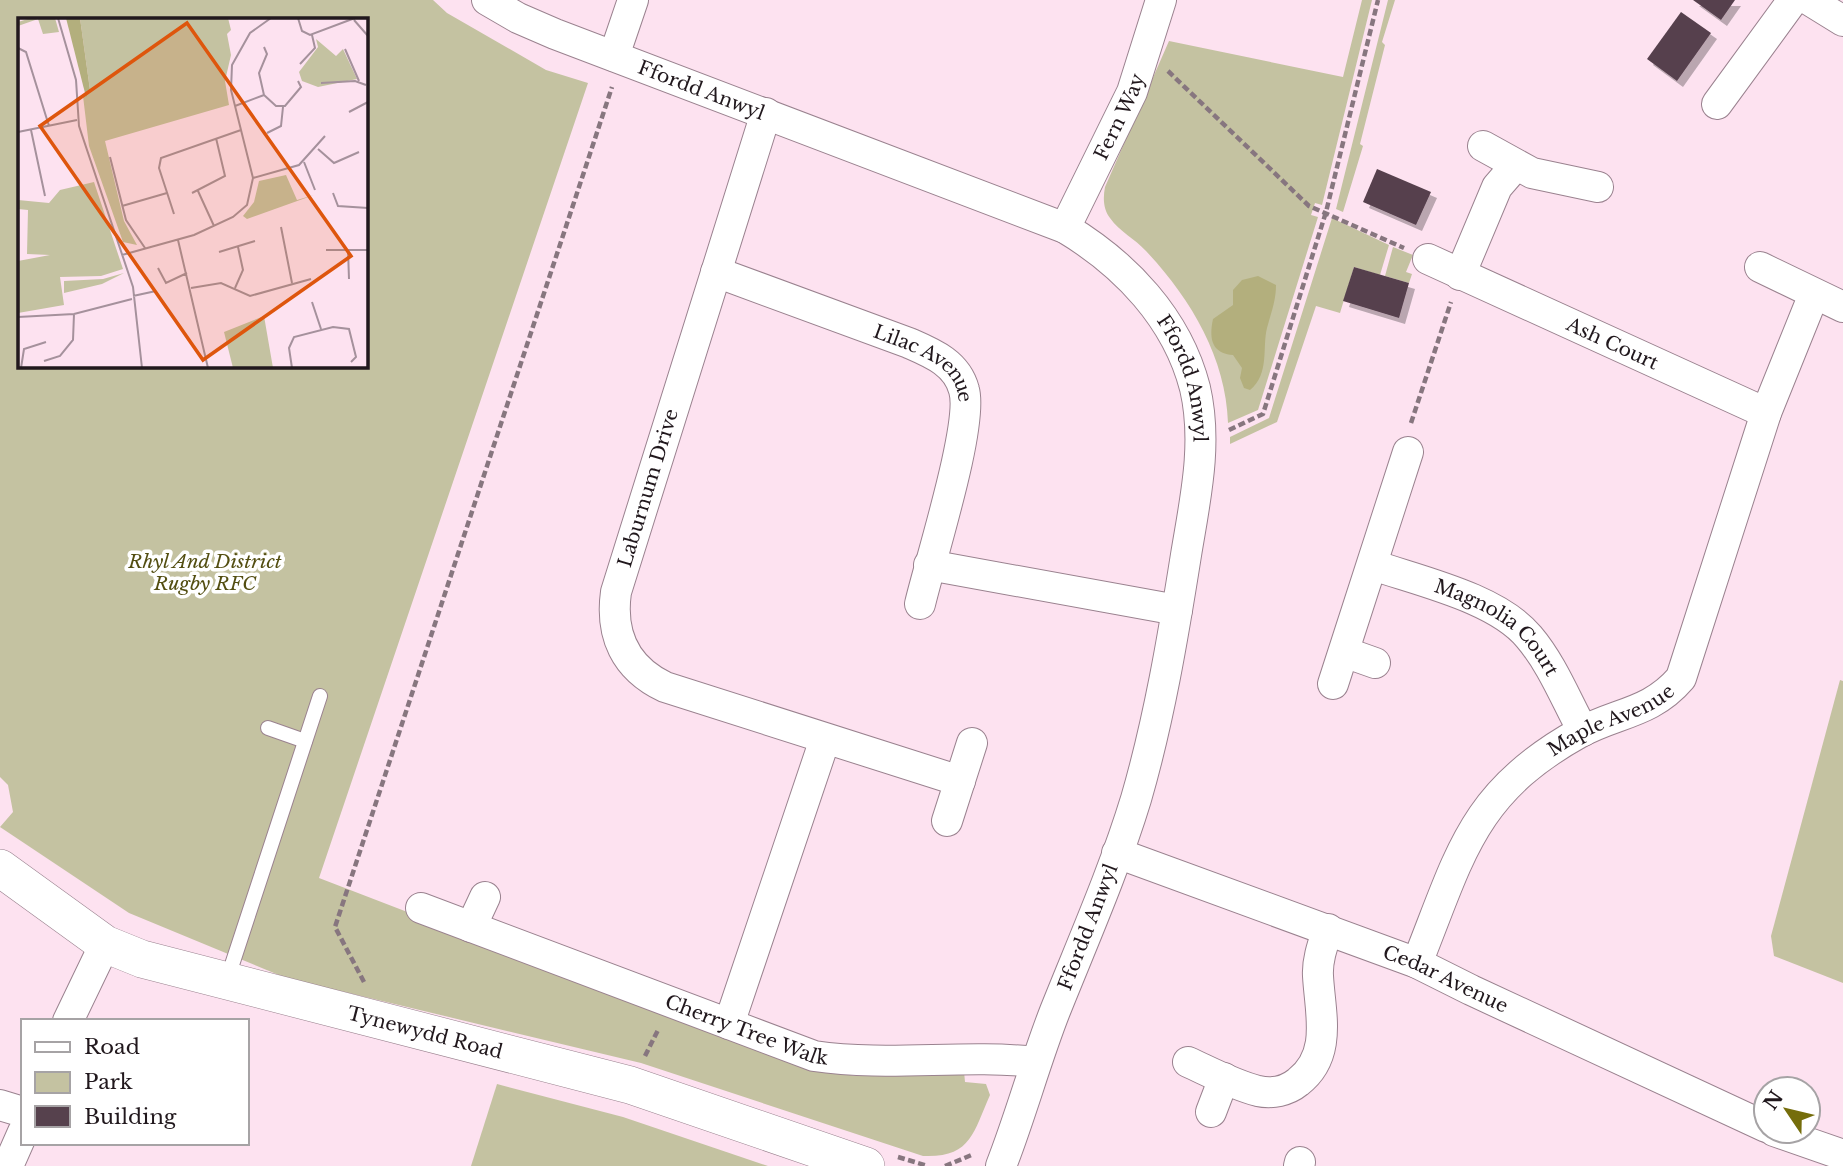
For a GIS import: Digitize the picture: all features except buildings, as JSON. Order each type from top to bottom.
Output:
[{"type":"street","name":"Ffordd Anwyl","points":[[487,0],[518,18],[1065,228],[1118,264],[1164,320],[1184,358],[1194,386],[1201,440],[1177,610],[1148,753],[1117,853],[1035,1062],[1001,1166]]},
{"type":"street","points":[[618,57],[633,0]]},
{"type":"street","name":"Fern Way","points":[[1065,228],[1132,92],[1161,0]]},
{"type":"street","points":[[1717,104],[1793,0]]},
{"type":"street","points":[[1809,0],[1843,21]]},
{"type":"street","name":"Laburnum Drive","points":[[766,113],[615,592],[617,637],[629,661],[651,680],[825,739],[961,781]]},
{"type":"street","points":[[1483,146],[1516,165],[1551,178],[1598,187]]},
{"type":"street","points":[[1460,275],[1497,187],[1516,165]]},
{"type":"street","name":"Ash Court","points":[[1428,259],[1766,413]]},
{"type":"street","points":[[1760,267],[1843,307]]},
{"type":"street","name":"Lilac Avenue","points":[[716,272],[909,343],[934,354],[952,367],[964,387],[967,405],[965,424],[920,604]]},
{"type":"street","name":"Maple Avenue","points":[[1418,962],[1466,841],[1490,803],[1542,754],[1583,731],[1647,707],[1669,692],[1681,678],[1766,413],[1814,294]]},
{"type":"street","points":[[1333,684],[1408,452]]},
{"type":"street","points":[[929,565],[1177,610]]},
{"type":"street","name":"Magnolia Court","points":[[1373,565],[1475,601],[1516,624],[1542,656],[1583,731]]},
{"type":"street","points":[[1344,652],[1375,663]]},
{"type":"street","points":[[729,1024],[825,739]]},
{"type":"street","points":[[947,821],[972,743]]},
{"type":"street","name":"Cedar Avenue","points":[[1117,853],[1418,962],[1471,990],[1752,1121]]},
{"type":"street","name":"Tynewydd Road","points":[[0,868],[105,944],[142,959],[630,1085],[866,1166]]},
{"type":"street","points":[[471,927],[485,897]]},
{"type":"street","name":"Cherry Tree Walk","points":[[421,908],[814,1056],[839,1060],[996,1058],[1035,1062]]},
{"type":"street","points":[[1188,1062],[1269,1093],[1291,1087],[1310,1071],[1321,1046],[1322,1014],[1318,975],[1328,929]]},
{"type":"street","points":[[69,1019],[81,988],[105,944]]},
{"type":"street","points":[[1211,1112],[1224,1078]]},
{"type":"street","points":[[0,1105],[21,1111]]},
{"type":"street","points":[[8,1166],[21,1137]]},
{"type":"street","points":[[1814,1145],[1843,1155]]},
{"type":"lane","points":[[226,982],[320,695]]},
{"type":"lane","points":[[268,728],[305,741]]},
{"type":"path","points":[[1201,440],[1263,414],[1326,212],[1378,0]]},
{"type":"path","points":[[1147,51],[1309,206],[1428,259]]},
{"type":"path","points":[[360,1016],[367,998],[364,983],[335,927],[618,57]]},
{"type":"path","points":[[1408,452],[1409,430],[1460,275]]},
{"type":"path","points":[[630,1085],[671,1003]]},
{"type":"green space","name":"Rhyl And District Rugby RFC","points":[[0,0],[433,0],[447,13],[546,70],[588,83],[319,878],[815,1069],[856,1076],[964,1071],[965,1082],[986,1084],[990,1095],[974,1132],[961,1148],[939,1156],[923,1156],[641,1063],[286,978],[129,913],[0,827],[13,812],[8,785],[0,777]]},
{"type":"green space","points":[[1362,0],[1372,0],[1322,205],[1315,203],[1311,215],[1318,217],[1258,410],[1228,423],[1221,375],[1203,330],[1162,269],[1110,218],[1104,203],[1105,187],[1169,41],[1343,77]]},
{"type":"green space","points":[[1388,0],[1395,0],[1382,42],[1385,45],[1360,144],[1363,146],[1343,212],[1336,209]]},
{"type":"green space","points":[[1332,218],[1389,245],[1380,275],[1354,267],[1340,313],[1316,306],[1277,422],[1230,444],[1230,437],[1269,418]]},
{"type":"green space","points":[[1393,247],[1413,255],[1406,272],[1412,274],[1409,283],[1385,276]]},
{"type":"green space","points":[[1840,680],[1843,681],[1843,983],[1774,956],[1771,936]]},
{"type":"green space","points":[[497,1084],[623,1117],[768,1166],[471,1166]]},
{"type":"shaded area","points":[[1258,276],[1276,285],[1276,291],[1267,328],[1263,368],[1256,384],[1250,390],[1244,388],[1240,378],[1242,368],[1233,355],[1216,348],[1211,332],[1213,319],[1233,305],[1233,290],[1242,280]]}]
